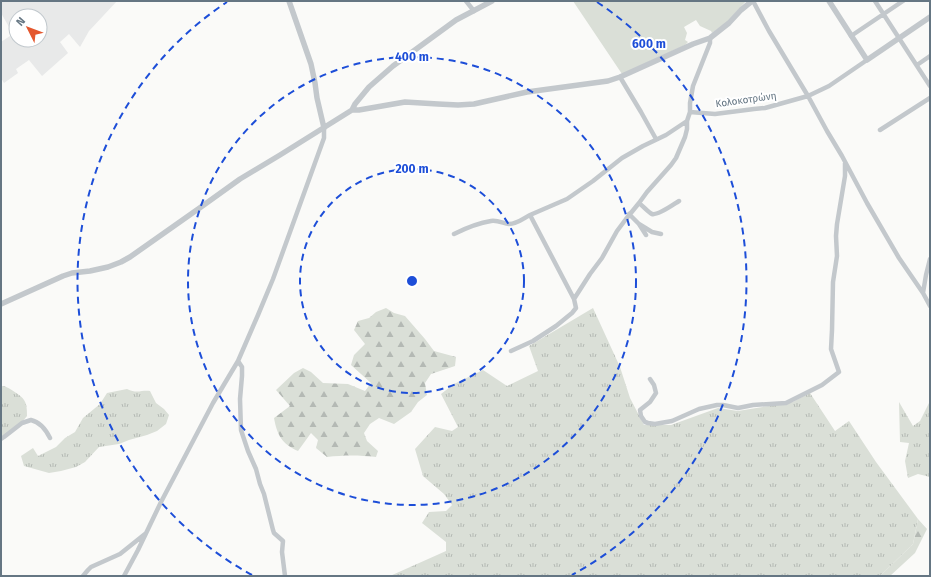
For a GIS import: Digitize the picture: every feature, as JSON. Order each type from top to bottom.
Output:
[{"type":"street","points":[[124,576],[213,403],[238,362],[273,279],[324,138],[324,128],[315,83],[289,1]]},
{"type":"street","points":[[466,1],[474,11]]},
{"type":"street","points":[[1,304],[63,276],[108,267],[130,257],[240,179],[352,110],[369,87],[392,66],[456,20],[492,1]]},
{"type":"street","points":[[352,110],[405,102],[451,105],[474,104],[527,92],[608,81],[710,38],[753,1],[899,258],[930,306]]},
{"type":"street","points":[[829,1],[867,60]]},
{"type":"street","points":[[875,1],[930,86]]},
{"type":"street","points":[[852,36],[903,1]]},
{"type":"street","name":"Κολοκοτρώνη","points":[[690,112],[715,114],[754,110],[816,93],[829,86],[930,17]]},
{"type":"street","points":[[574,298],[602,258],[617,231],[676,158],[687,129],[693,86],[710,43],[710,38]]},
{"type":"street","points":[[917,65],[930,56]]},
{"type":"street","points":[[620,77],[656,139]]},
{"type":"street","points":[[880,130],[930,98]]},
{"type":"street","points":[[454,234],[474,226],[490,222],[498,221],[510,224],[514,223],[566,199],[593,181],[622,158],[666,135],[687,121]]},
{"type":"street","points":[[650,379],[656,393],[650,402],[640,410],[641,416],[645,422],[655,424],[672,421],[699,409],[717,405],[738,408],[754,405],[786,403],[822,385],[840,372],[831,349],[833,282],[837,256],[837,224],[845,176],[845,163]]},
{"type":"street","points":[[639,203],[651,214],[655,214],[679,201]]},
{"type":"street","points":[[630,214],[646,235]]},
{"type":"street","points":[[511,351],[533,341],[556,326],[576,308],[574,298],[530,215]]},
{"type":"street","points":[[639,224],[652,232],[661,234]]},
{"type":"street","points":[[923,294],[930,260]]},
{"type":"street","points":[[238,362],[242,367],[240,399],[241,430],[264,494],[272,530],[282,542],[285,576]]},
{"type":"street","points":[[1,439],[22,423],[31,420],[37,422],[48,433],[50,438]]},
{"type":"street","points":[[83,576],[91,567],[120,554],[147,532]]},
{"type":"shaded area","points":[[1,1],[117,1],[89,31],[80,47],[69,34],[60,42],[68,53],[42,76],[29,60],[16,69],[18,73],[4,83],[1,78],[1,42],[8,37],[8,48],[48,48],[48,8],[8,8],[8,25],[1,13]]},
{"type":"green space","points":[[573,1],[746,1],[727,22],[712,33],[711,31],[700,26],[696,20],[684,27],[687,33],[685,40],[688,42],[685,45],[622,74]]},
{"type":"green space","points":[[386,308],[394,313],[405,316],[434,351],[456,357],[455,366],[431,374],[425,383],[427,395],[418,402],[411,412],[394,424],[379,418],[370,424],[364,433],[367,441],[378,451],[376,457],[327,457],[316,448],[318,440],[311,433],[298,451],[292,448],[284,442],[277,429],[274,418],[290,406],[276,390],[294,373],[303,368],[311,372],[323,383],[348,384],[365,391],[371,383],[351,365],[354,355],[365,344],[354,330],[358,321],[369,318],[376,312]]},
{"type":"green space","points":[[593,308],[620,367],[630,398],[644,425],[671,425],[718,408],[738,411],[793,402],[810,393],[835,431],[849,421],[876,462],[918,519],[913,544],[880,576],[390,576],[446,551],[446,542],[422,523],[429,512],[446,511],[452,505],[444,494],[423,476],[415,449],[435,427],[452,431],[458,427],[441,394],[454,384],[483,370],[507,386],[538,371],[529,346]]},
{"type":"green space","points":[[4,386],[18,394],[24,400],[27,416],[23,421],[1,438],[1,387]]},
{"type":"green space","points":[[127,389],[136,392],[150,391],[156,403],[169,415],[166,424],[157,431],[147,435],[119,444],[99,447],[85,462],[76,467],[49,473],[24,466],[21,456],[33,448],[38,456],[56,447],[65,438],[75,432],[83,418],[100,404],[107,393]]},
{"type":"green space","points":[[930,401],[930,477],[918,474],[908,478],[905,461],[909,443],[900,442],[899,402],[913,426],[920,421]]},
{"type":"green space","points":[[918,519],[927,529],[915,553],[890,576],[880,576],[913,544]]}]
